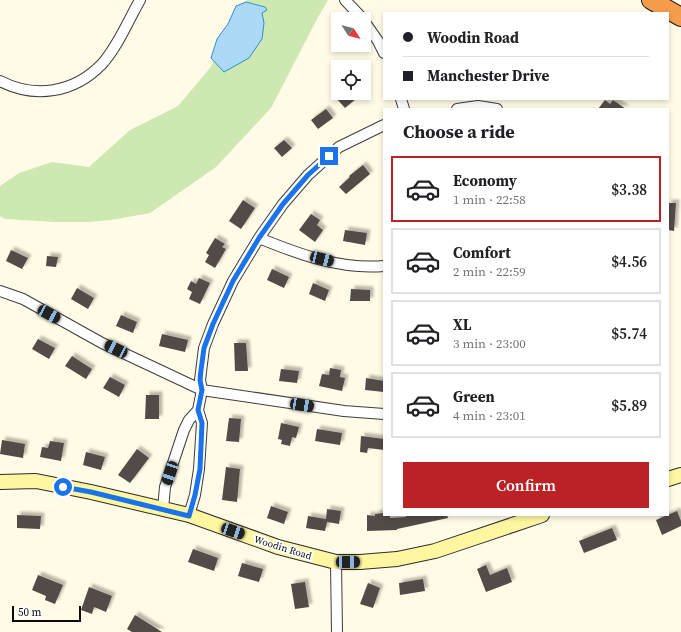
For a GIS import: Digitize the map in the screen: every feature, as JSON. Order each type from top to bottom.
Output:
[{"type":"highway","points":[[651,0],[681,16]]},
{"type":"street","points":[[0,81],[20,90],[32,92],[47,92],[64,88],[78,82],[102,63],[114,46],[140,0]]},
{"type":"street","points":[[344,0],[355,12]]},
{"type":"street","points":[[371,31],[383,51]]},
{"type":"street","points":[[464,108],[478,106],[491,108]]},
{"type":"street","points":[[189,516],[200,469],[202,423],[198,410],[202,390],[200,380],[204,348],[213,324],[233,281],[259,238],[288,198],[308,175],[339,147],[383,125]]},
{"type":"street","points":[[259,238],[296,253],[334,262],[370,267],[383,266]]},
{"type":"street","points":[[0,291],[23,299],[102,342],[202,390],[344,411],[383,414]]},
{"type":"street","points":[[163,509],[165,487],[184,430],[189,420],[198,410]]},
{"type":"street","points":[[669,479],[681,475]]},
{"type":"street","name":"Woodin Road","points":[[0,482],[36,482],[91,492],[163,509],[189,516],[278,547],[336,562],[397,559],[435,551],[539,516]]},
{"type":"street","points":[[336,562],[337,632]]},
{"type":"green space","points":[[247,0],[328,0],[271,108],[216,167],[150,213],[111,220],[89,222],[54,222],[5,219],[0,216],[0,186],[19,173],[52,162],[89,167],[130,130],[178,106],[210,68]]},
{"type":"water","points":[[246,2],[265,7],[267,10],[262,13],[264,23],[262,39],[249,58],[224,72],[211,58],[217,39],[228,24],[236,6]]},
{"type":"building","points":[[338,100],[355,100],[345,108]]},
{"type":"building","points":[[605,100],[610,104],[613,100],[625,108],[599,108]]},
{"type":"building","points":[[326,109],[333,118],[318,129],[311,120]]},
{"type":"building","points":[[284,140],[292,148],[282,157],[274,148]]},
{"type":"building","points":[[363,165],[370,174],[346,194],[339,187],[350,177],[349,176]]},
{"type":"building","points":[[243,200],[255,208],[241,229],[229,221]]},
{"type":"building","points":[[669,203],[676,203],[674,231],[669,230]]},
{"type":"building","points":[[311,214],[320,220],[317,225],[323,230],[315,242],[299,230]]},
{"type":"building","points":[[345,230],[367,233],[365,245],[343,241]]},
{"type":"building","points":[[215,238],[225,244],[222,247],[226,249],[215,268],[205,262],[209,255],[206,253]]},
{"type":"building","points":[[11,250],[28,258],[22,269],[6,261]]},
{"type":"building","points":[[47,256],[58,257],[56,267],[46,266]]},
{"type":"building","points":[[272,269],[289,277],[284,288],[267,280]]},
{"type":"building","points":[[199,278],[210,283],[200,304],[189,299],[192,292],[187,289],[191,281],[196,284]]},
{"type":"building","points":[[313,283],[329,290],[325,301],[309,294]]},
{"type":"building","points":[[77,288],[94,298],[88,309],[71,299]]},
{"type":"building","points":[[351,289],[370,290],[370,301],[350,301]]},
{"type":"building","points":[[121,315],[137,322],[133,333],[116,326]]},
{"type":"building","points":[[162,334],[188,340],[185,352],[159,346]]},
{"type":"building","points":[[38,339],[55,348],[49,359],[32,349]]},
{"type":"building","points":[[234,343],[246,343],[248,371],[235,371]]},
{"type":"building","points":[[72,356],[92,369],[86,379],[65,366]]},
{"type":"building","points":[[330,368],[341,370],[340,377],[345,378],[342,391],[319,386],[322,374],[329,375]]},
{"type":"building","points":[[281,369],[299,371],[297,383],[279,381]]},
{"type":"building","points":[[110,377],[125,385],[119,397],[103,388]]},
{"type":"building","points":[[366,378],[383,381],[383,392],[365,390]]},
{"type":"building","points":[[146,395],[159,395],[159,419],[145,419]]},
{"type":"building","points":[[229,418],[241,419],[239,442],[226,441]]},
{"type":"building","points":[[281,423],[299,427],[296,438],[292,437],[290,446],[281,444],[282,440],[278,439]]},
{"type":"building","points":[[317,429],[342,433],[340,445],[315,441]]},
{"type":"building","points":[[361,436],[383,439],[383,450],[368,448],[367,453],[360,452]]},
{"type":"building","points":[[2,440],[25,444],[23,458],[0,454]]},
{"type":"building","points":[[50,441],[64,443],[61,461],[40,457],[42,447],[48,448]]},
{"type":"building","points":[[137,449],[149,458],[130,483],[118,475]]},
{"type":"building","points":[[86,452],[105,457],[101,470],[83,465]]},
{"type":"building","points":[[226,467],[240,469],[237,502],[222,500]]},
{"type":"building","points":[[271,506],[288,512],[284,524],[267,518]]},
{"type":"building","points":[[327,509],[341,511],[339,524],[327,522],[325,531],[306,528],[308,516],[326,519]]},
{"type":"building","points":[[677,511],[681,521],[681,526],[662,535],[656,520],[669,516],[669,514]]},
{"type":"building","points":[[383,513],[383,516],[390,516],[390,518],[406,516],[447,516],[448,518],[397,530],[367,531],[367,515],[375,516],[375,514]]},
{"type":"building","points":[[17,515],[41,516],[40,529],[17,528]]},
{"type":"building","points":[[612,528],[617,540],[584,553],[579,541]]},
{"type":"building","points":[[193,549],[218,558],[214,571],[188,562]]},
{"type":"building","points":[[242,563],[263,569],[259,582],[238,576]]},
{"type":"building","points":[[486,565],[490,575],[507,568],[512,582],[486,592],[477,569]]},
{"type":"building","points":[[38,575],[63,585],[55,604],[45,600],[46,596],[32,590]]},
{"type":"building","points":[[423,579],[425,591],[400,595],[399,583]]},
{"type":"building","points":[[305,582],[309,607],[295,609],[291,584]]},
{"type":"building","points":[[368,583],[380,588],[373,608],[360,604]]},
{"type":"building","points":[[89,587],[112,596],[106,612],[94,607],[92,614],[81,610]]},
{"type":"building","points":[[135,615],[162,632],[132,632],[127,629]]},
{"type":"route","points":[[63,487],[91,492],[189,516],[200,469],[202,423],[198,410],[202,390],[200,380],[201,370],[204,348],[213,324],[233,281],[259,238],[283,204],[308,175],[329,156]]}]
